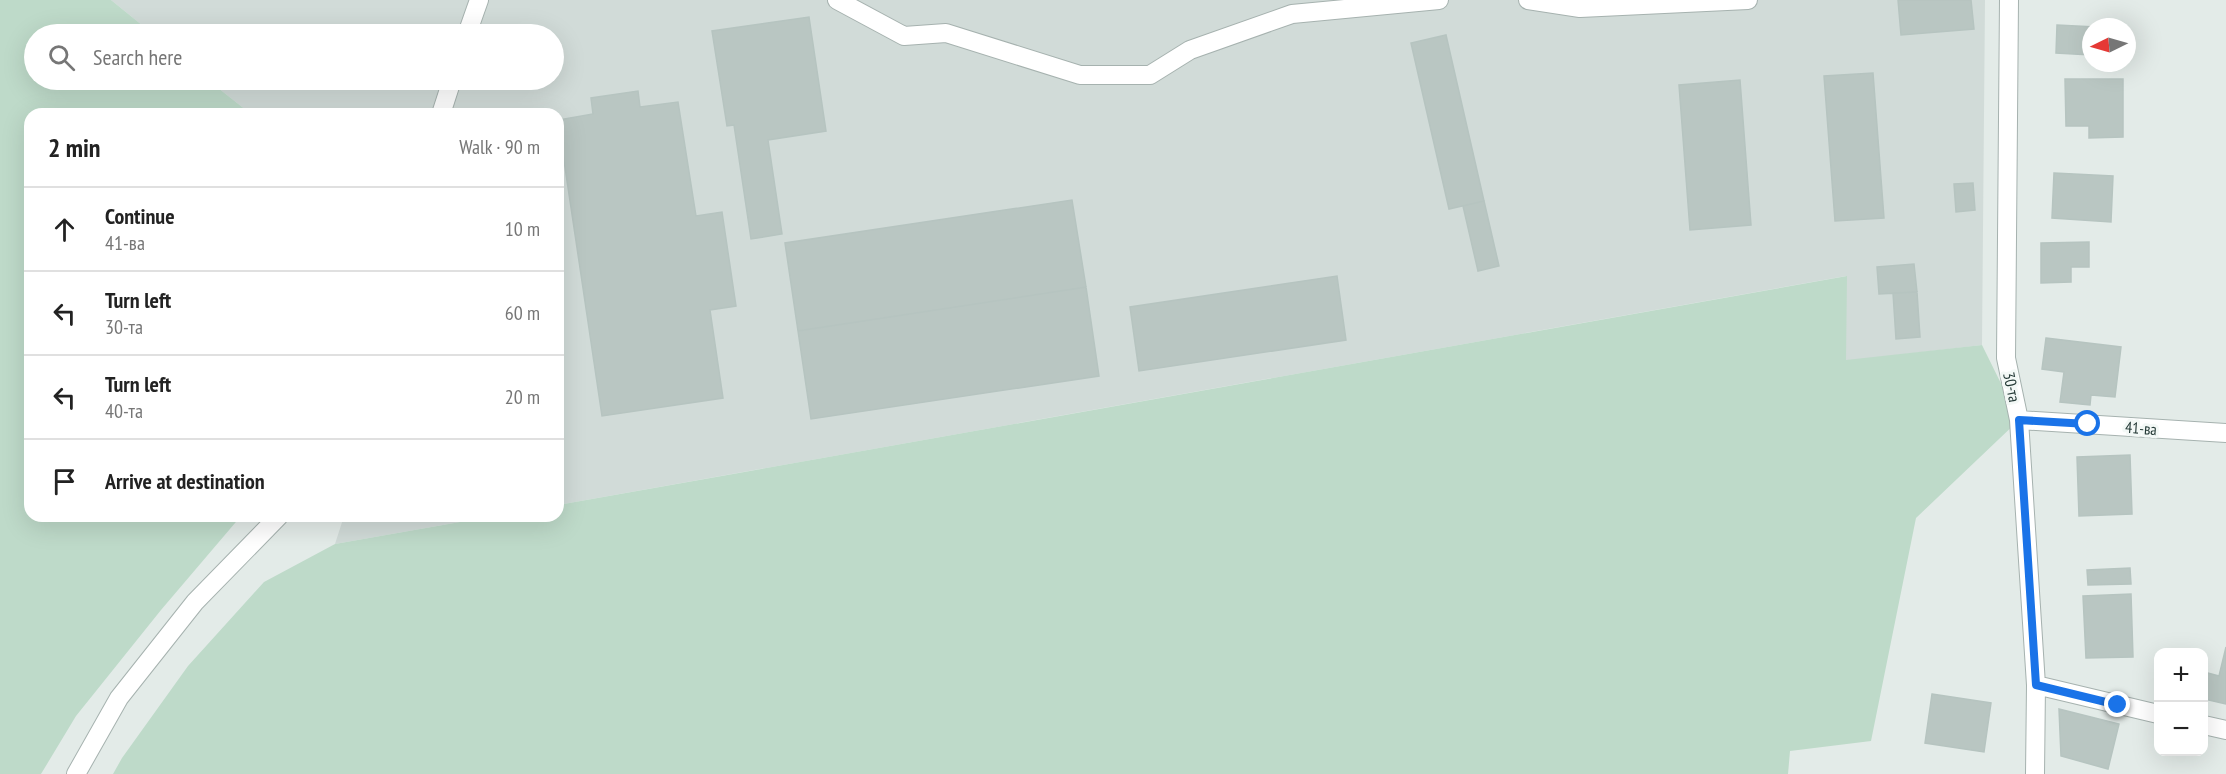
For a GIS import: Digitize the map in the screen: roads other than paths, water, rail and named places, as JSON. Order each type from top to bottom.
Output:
[{"type":"street","points":[[471,24],[479,0]]},
{"type":"street","points":[[837,0],[904,36],[946,33],[1080,75],[1150,75],[1190,50],[1292,14],[1440,0]]},
{"type":"street","points":[[1528,0],[1580,8],[1748,0]]},
{"type":"street","name":"30-та","points":[[2009,0],[2006,358],[2019,420],[2036,685],[2035,774]]},
{"type":"street","points":[[443,108],[449,90]]},
{"type":"street","name":"41-ва","points":[[2019,420],[2226,433]]},
{"type":"street","points":[[76,774],[119,698],[195,602],[273,522]]},
{"type":"street","points":[[2036,685],[2154,713]]},
{"type":"street","points":[[2208,726],[2226,730]]}]
